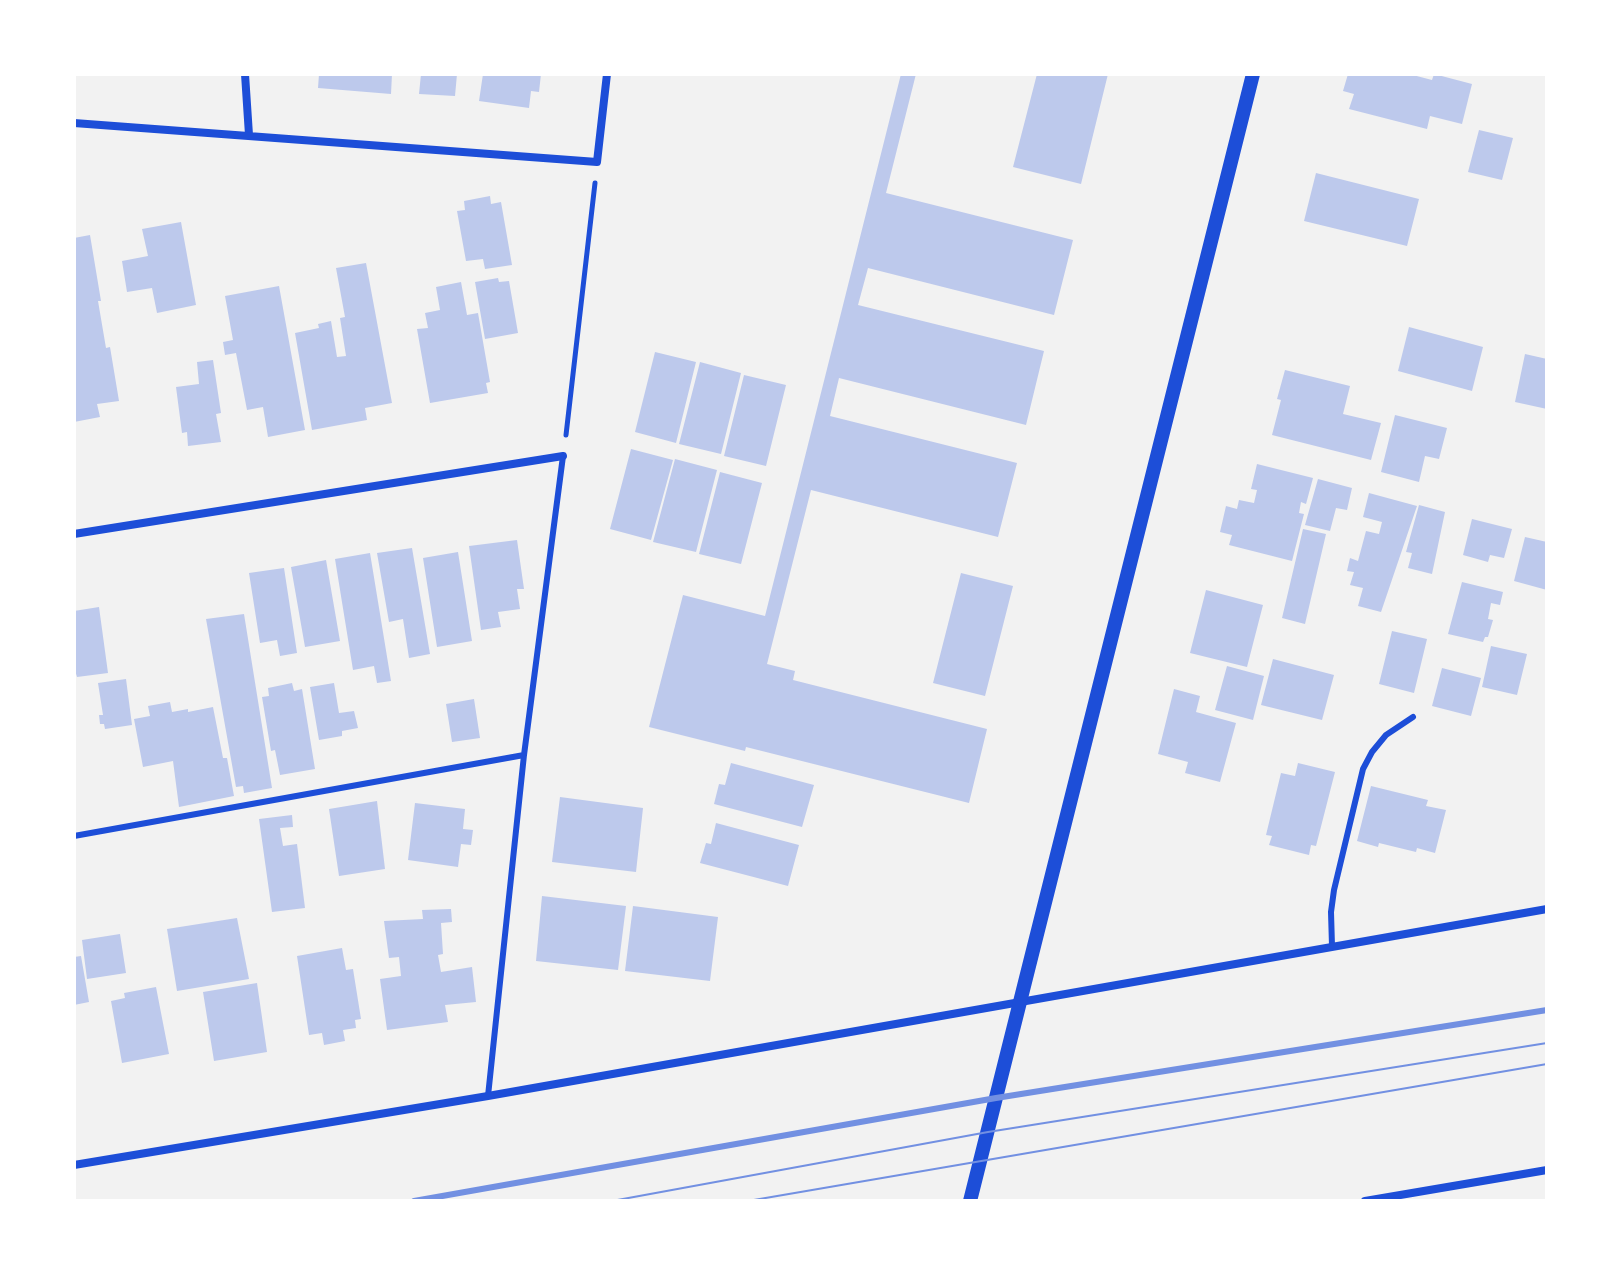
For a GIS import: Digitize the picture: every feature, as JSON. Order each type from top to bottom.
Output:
[{"type":"street","points":[[245,74],[249,135]]},
{"type":"street","points":[[74,123],[597,162],[607,74]]},
{"type":"street","points":[[970,1201],[1253,74]]},
{"type":"street","points":[[74,534],[563,456]]},
{"type":"street","points":[[74,1165],[488,1096],[1547,909]]},
{"type":"street","points":[[1365,1201],[1547,1170]]},
{"type":"lane","points":[[488,1096],[524,755],[563,456]]},
{"type":"lane","points":[[1332,946],[1334,890],[1363,769],[1386,735],[1413,717]]},
{"type":"lane","points":[[74,836],[524,755]]},
{"type":"path","points":[[563,456],[597,162]]},
{"type":"building","points":[[319,74],[392,74],[391,94],[318,88]]},
{"type":"building","points":[[421,74],[457,74],[455,96],[419,94]]},
{"type":"building","points":[[483,74],[541,74],[539,92],[531,91],[529,108],[479,101]]},
{"type":"building","points":[[901,74],[916,74],[886,193],[1073,240],[1054,315],[868,268],[858,305],[1044,351],[1026,425],[839,378],[830,416],[1017,463],[998,537],[811,490],[767,664],[795,671],[793,680],[987,729],[969,803],[746,747],[745,751],[649,727],[683,595],[765,616]]},
{"type":"building","points":[[1037,74],[1108,74],[1081,184],[1013,167]]},
{"type":"building","points":[[1348,74],[1409,74],[1432,80],[1434,74],[1472,84],[1462,124],[1430,116],[1427,129],[1349,109],[1354,94],[1343,91]]},
{"type":"building","points":[[1479,130],[1513,138],[1502,180],[1468,172]]},
{"type":"building","points":[[1316,173],[1419,199],[1407,246],[1304,221]]},
{"type":"building","points":[[490,196],[491,204],[501,202],[512,265],[485,269],[483,259],[466,261],[457,211],[465,210],[464,201]]},
{"type":"building","points":[[181,222],[196,305],[157,313],[152,288],[127,292],[122,261],[148,256],[142,229]]},
{"type":"building","points":[[90,235],[106,348],[110,347],[119,401],[97,404],[100,417],[74,422],[74,238]]},
{"type":"building","points":[[366,263],[392,403],[365,408],[367,420],[312,430],[295,333],[319,328],[318,324],[331,321],[337,357],[346,356],[340,318],[345,317],[336,268]]},
{"type":"building","points":[[498,278],[499,282],[509,281],[518,333],[485,339],[475,282]]},
{"type":"building","points":[[461,282],[467,315],[478,313],[490,382],[486,383],[488,393],[430,403],[417,329],[428,328],[425,313],[440,310],[436,287]]},
{"type":"building","points":[[279,286],[305,430],[268,437],[263,407],[247,410],[236,353],[225,355],[223,342],[233,340],[225,296]]},
{"type":"building","points":[[1409,327],[1483,347],[1472,391],[1398,371]]},
{"type":"building","points":[[655,352],[696,362],[676,443],[635,432]]},
{"type":"building","points":[[1525,354],[1547,359],[1547,409],[1515,402]]},
{"type":"building","points":[[213,360],[221,413],[216,414],[221,442],[188,446],[187,432],[182,433],[176,387],[199,384],[197,362]]},
{"type":"building","points":[[700,362],[741,373],[721,454],[679,444]]},
{"type":"building","points":[[1285,370],[1350,386],[1343,414],[1381,423],[1371,460],[1272,435]]},
{"type":"building","points":[[744,375],[786,385],[766,466],[724,456]]},
{"type":"building","points":[[1395,415],[1447,428],[1439,459],[1425,456],[1419,482],[1381,472]]},
{"type":"building","points":[[631,449],[673,460],[651,540],[610,529]]},
{"type":"building","points":[[675,459],[717,470],[696,552],[653,542]]},
{"type":"building","points":[[1257,464],[1313,478],[1306,504],[1301,502],[1299,513],[1304,514],[1292,561],[1229,545],[1232,535],[1220,532],[1226,506],[1237,509],[1239,500],[1254,503],[1257,490],[1251,489]]},
{"type":"building","points":[[720,472],[762,483],[741,564],[699,554]]},
{"type":"building","points":[[1318,479],[1352,488],[1347,510],[1336,508],[1330,531],[1305,525]]},
{"type":"building","points":[[1369,493],[1417,506],[1381,612],[1358,606],[1363,588],[1350,585],[1354,572],[1347,571],[1350,558],[1358,561],[1366,531],[1379,534],[1382,522],[1363,517]]},
{"type":"building","points":[[1419,505],[1445,512],[1432,574],[1408,568],[1412,553],[1406,552]]},
{"type":"building","points":[[1472,519],[1512,529],[1504,558],[1490,555],[1488,562],[1463,555]]},
{"type":"building","points":[[1303,529],[1326,534],[1305,624],[1282,618]]},
{"type":"building","points":[[1525,537],[1547,542],[1547,590],[1514,581]]},
{"type":"building","points":[[517,540],[524,589],[517,589],[520,609],[498,612],[501,627],[481,630],[469,546]]},
{"type":"building","points":[[412,548],[430,654],[409,658],[403,619],[389,622],[377,553]]},
{"type":"building","points":[[458,552],[472,641],[437,647],[423,558]]},
{"type":"building","points":[[370,553],[391,681],[377,683],[374,666],[353,670],[335,559]]},
{"type":"building","points":[[326,560],[340,641],[305,647],[291,567]]},
{"type":"building","points":[[284,568],[297,653],[280,656],[277,640],[260,643],[249,573]]},
{"type":"building","points":[[961,573],[1013,586],[985,696],[933,683]]},
{"type":"building","points":[[1462,582],[1503,592],[1500,605],[1491,603],[1488,619],[1493,620],[1488,637],[1483,642],[1448,634]]},
{"type":"building","points":[[1206,590],[1263,605],[1247,667],[1190,653]]},
{"type":"building","points":[[99,607],[108,673],[77,677],[74,667],[74,611]]},
{"type":"building","points":[[244,614],[272,788],[244,793],[243,786],[236,787],[206,619]]},
{"type":"building","points":[[1392,631],[1427,639],[1414,693],[1379,684]]},
{"type":"building","points":[[1491,646],[1527,654],[1517,695],[1482,687]]},
{"type":"building","points":[[1273,659],[1334,675],[1322,720],[1261,705]]},
{"type":"building","points":[[1227,666],[1264,676],[1253,720],[1215,710]]},
{"type":"building","points":[[1442,668],[1481,678],[1471,716],[1432,706]]},
{"type":"building","points":[[126,679],[132,725],[105,729],[104,724],[100,724],[99,715],[103,715],[98,683]]},
{"type":"building","points":[[292,683],[294,691],[302,689],[315,769],[280,775],[275,750],[271,751],[262,697],[269,696],[268,688]]},
{"type":"building","points":[[334,683],[339,713],[354,711],[358,728],[342,731],[342,736],[319,740],[310,687]]},
{"type":"building","points":[[1174,689],[1200,696],[1196,712],[1236,723],[1220,782],[1185,773],[1188,762],[1158,754]]},
{"type":"building","points":[[474,699],[480,738],[452,742],[446,704]]},
{"type":"building","points":[[170,702],[172,712],[213,707],[234,796],[179,807],[173,761],[143,767],[134,719],[150,716],[148,706]]},
{"type":"building","points":[[731,763],[814,785],[802,827],[714,804],[719,784],[725,785]]},
{"type":"building","points":[[1298,763],[1335,772],[1316,846],[1311,845],[1309,855],[1269,845],[1272,836],[1266,835],[1281,773],[1295,776]]},
{"type":"building","points":[[1371,786],[1428,800],[1426,806],[1446,810],[1435,853],[1379,843],[1378,847],[1357,841]]},
{"type":"building","points":[[560,797],[643,808],[636,872],[552,862]]},
{"type":"building","points":[[377,801],[385,869],[339,876],[329,809]]},
{"type":"building","points":[[415,803],[465,809],[463,829],[473,830],[471,845],[461,844],[458,867],[408,860]]},
{"type":"building","points":[[292,815],[293,827],[280,828],[283,846],[297,844],[305,908],[272,912],[259,819]]},
{"type":"building","points":[[716,823],[799,845],[788,886],[700,863],[706,843],[711,844]]},
{"type":"building","points":[[542,896],[626,906],[618,970],[536,961]]},
{"type":"building","points":[[633,906],[718,917],[710,981],[625,971]]},
{"type":"building","points":[[451,909],[452,922],[441,923],[443,954],[438,955],[441,972],[472,967],[476,1002],[445,1005],[448,1022],[387,1030],[380,979],[401,976],[399,957],[389,958],[384,921],[423,919],[422,910]]},
{"type":"building","points":[[237,918],[249,979],[177,991],[167,929]]},
{"type":"building","points":[[120,934],[126,973],[87,979],[82,940]]},
{"type":"building","points":[[342,948],[346,970],[353,969],[361,1019],[355,1020],[356,1028],[343,1030],[345,1041],[324,1045],[322,1033],[309,1035],[297,956]]},
{"type":"building","points":[[81,956],[89,1002],[74,1005],[74,957]]},
{"type":"building","points":[[257,983],[267,1052],[214,1061],[203,992]]},
{"type":"building","points":[[156,987],[169,1054],[122,1063],[111,1001],[125,998],[124,993]]},
{"type":"tram line","points":[[612,1201],[988,1132],[1547,1043]]},
{"type":"tram line","points":[[748,1201],[1547,1064]]},
{"type":"railway","points":[[414,1201],[996,1098],[1547,1010]]}]
